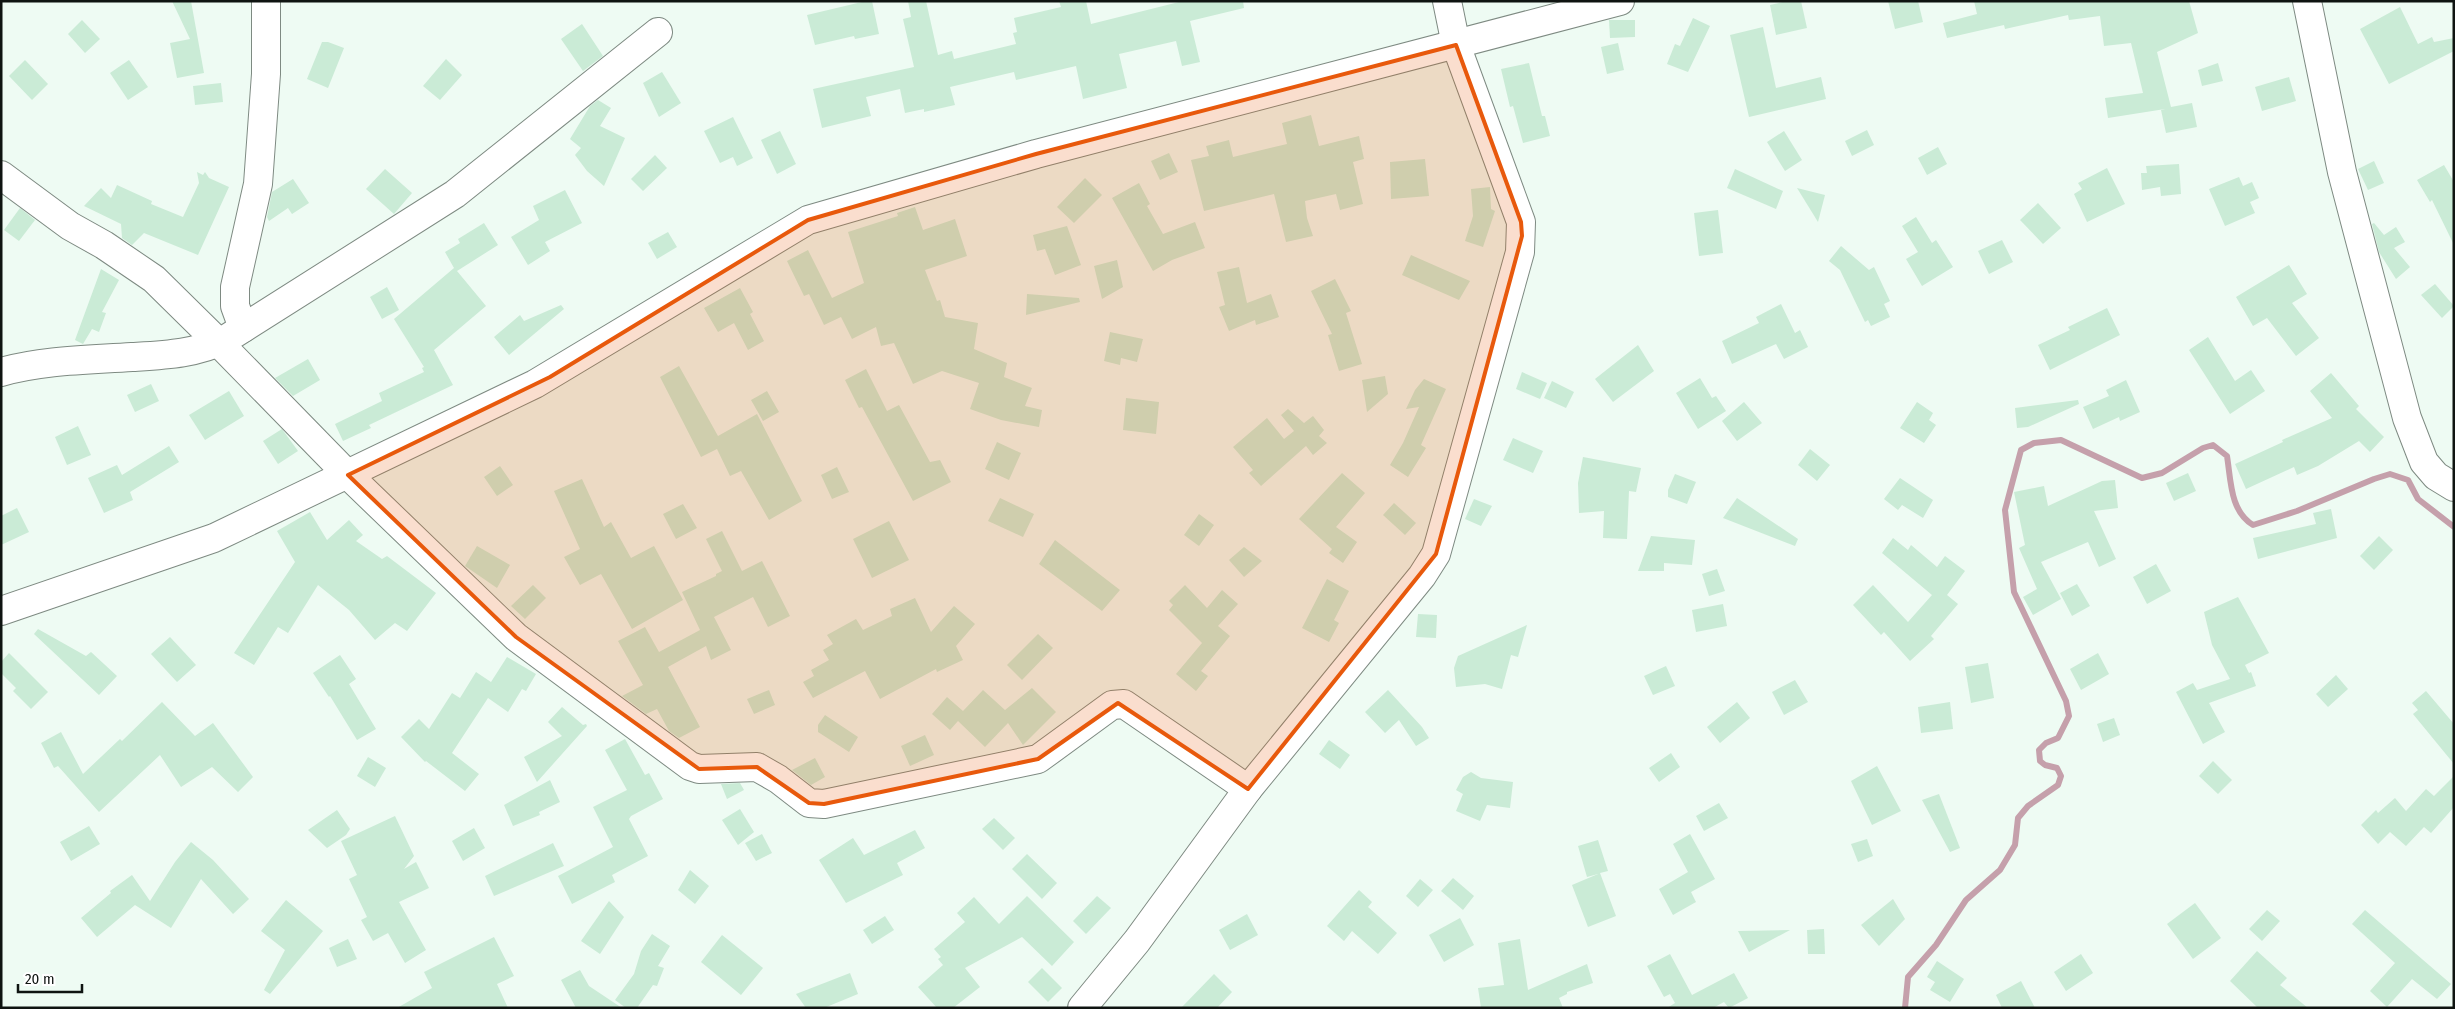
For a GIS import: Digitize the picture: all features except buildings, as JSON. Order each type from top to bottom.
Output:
[{"type":"street","points":[[243,328],[235,306],[235,287],[258,184],[266,74],[266,1]]},
{"type":"street","points":[[1082,1008],[1137,941],[1248,789],[1422,576],[1436,554],[1520,252],[1522,236],[1521,222],[1456,45],[1447,1]]},
{"type":"street","points":[[1,611],[214,538],[348,475],[550,377],[808,220],[1036,154],[1620,1]]},
{"type":"street","points":[[2307,1],[2342,172],[2407,418],[2424,462],[2436,476],[2454,487]]},
{"type":"street","points":[[1,372],[49,362],[186,354],[219,342],[455,194],[658,32]]},
{"type":"street","points":[[1,175],[70,226],[104,245],[154,279],[219,342],[348,475],[516,637],[690,766],[699,769],[757,767],[772,774],[808,803],[824,804],[1038,759],[1112,704],[1118,702],[1124,704],[1248,789]]},
{"type":"highlighted area","points":[[1456,45],[1521,222],[1522,236],[1436,554],[1248,789],[1118,703],[1038,759],[824,804],[809,803],[757,767],[699,769],[516,637],[348,475],[550,377],[808,220],[1036,154]]},
{"type":"waterway","points":[[1905,1008],[1908,977],[1936,945],[1966,900],[2000,870],[2015,845],[2018,818],[2028,806],[2058,785],[2061,776],[2057,768],[2045,765],[2040,761],[2039,750],[2046,743],[2058,738],[2069,716],[2066,701],[2014,592],[2005,510],[2021,450],[2034,443],[2061,440],[2142,478],[2162,473],[2203,448],[2213,445],[2227,456],[2236,504],[2245,519],[2253,525],[2297,511],[2390,474],[2408,480],[2418,499],[2454,527]]}]
